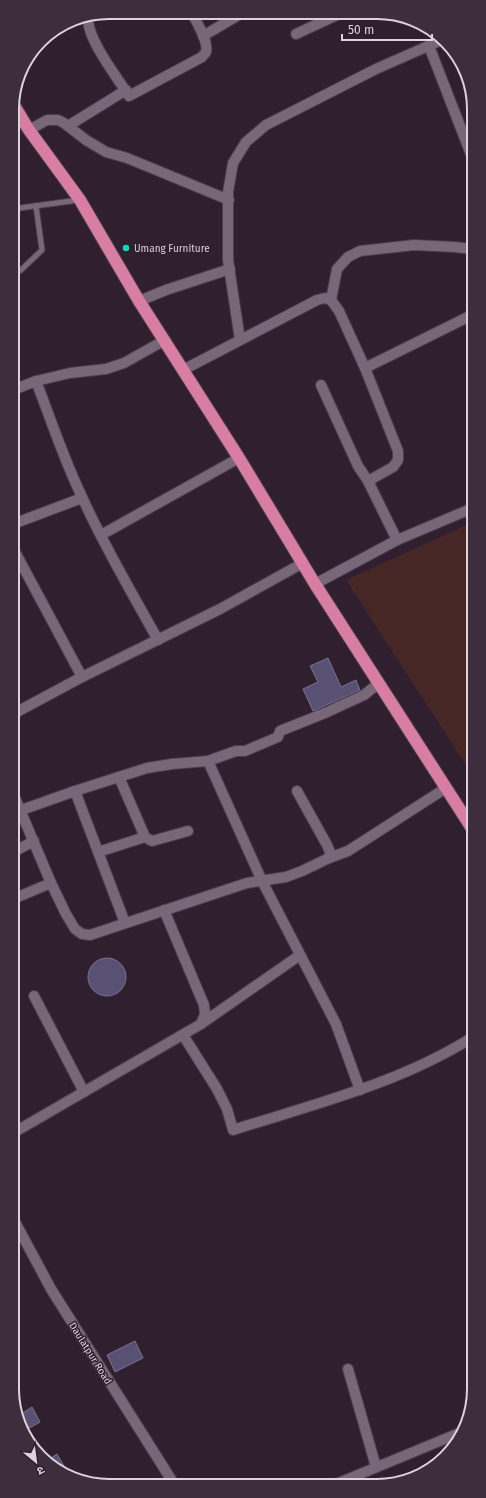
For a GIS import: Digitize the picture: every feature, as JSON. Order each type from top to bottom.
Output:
[{"type":"highway","points":[[19,113],[80,200],[139,301],[240,458],[315,584],[467,821]]},
{"type":"street","points":[[87,22],[87,25],[96,45],[129,96],[202,57],[206,52],[206,45],[195,19]]},
{"type":"street","points":[[203,36],[232,19]]},
{"type":"street","points":[[296,34],[328,19]]},
{"type":"street","points":[[240,340],[228,260],[228,200],[233,163],[246,142],[266,124],[376,70],[438,42]]},
{"type":"street","points":[[429,46],[467,144]]},
{"type":"street","points":[[68,126],[126,90]]},
{"type":"street","points":[[19,126],[47,120],[58,120],[106,152],[127,158],[228,200]]},
{"type":"street","points":[[331,300],[337,269],[348,257],[360,251],[414,245],[467,248]]},
{"type":"street","points":[[139,301],[230,268]]},
{"type":"street","points":[[183,370],[317,300],[325,298],[331,300],[339,311],[365,368],[398,451],[398,460],[393,467],[368,481]]},
{"type":"street","points":[[365,368],[467,317]]},
{"type":"street","points":[[19,388],[36,381],[70,373],[106,369],[124,363],[165,340]]},
{"type":"street","points":[[36,381],[66,461],[82,498],[158,640]]},
{"type":"street","points":[[321,385],[358,466],[368,481],[397,540]]},
{"type":"street","points":[[101,535],[240,458]]},
{"type":"street","points":[[19,522],[82,498]]},
{"type":"street","points":[[315,584],[397,540],[467,511]]},
{"type":"street","points":[[19,559],[82,677]]},
{"type":"street","points":[[19,710],[220,609],[303,563]]},
{"type":"street","points":[[19,811],[75,791],[153,767],[208,761],[236,750],[246,751],[278,737],[280,731],[364,695],[379,683]]},
{"type":"street","points":[[208,761],[262,881],[336,1024],[360,1090]]},
{"type":"street","points":[[119,777],[145,837],[152,841],[188,831]]},
{"type":"street","points":[[19,817],[34,842],[51,883],[75,929],[82,934],[90,935],[247,883],[291,875],[321,863],[329,858],[348,851],[446,788]]},
{"type":"street","points":[[75,791],[125,923]]},
{"type":"street","points":[[297,791],[327,845],[330,852],[329,858]]},
{"type":"street","points":[[98,852],[145,837]]},
{"type":"street","points":[[19,849],[34,842]]},
{"type":"street","points":[[19,896],[51,883]]},
{"type":"street","points":[[164,910],[204,1005],[205,1014],[201,1024]]},
{"type":"street","points":[[19,1130],[201,1024],[300,955]]},
{"type":"street","points":[[34,996],[84,1092]]},
{"type":"street","points":[[183,1035],[217,1089],[227,1109],[233,1130],[360,1090],[396,1076],[458,1047],[467,1041]]},
{"type":"street","name":"Daulatpur Road","points":[[19,1229],[51,1289],[171,1479]]},
{"type":"street","points":[[348,1369],[376,1467]]},
{"type":"street","points":[[348,1479],[454,1435]]},
{"type":"lane","points":[[19,208],[80,200]]},
{"type":"lane","points":[[19,271],[42,250],[36,206]]},
{"type":"shaded area","points":[[467,525],[467,767],[346,580]]},
{"type":"building","points":[[328,658],[341,687],[356,680],[360,690],[313,711],[303,689],[318,682],[310,666]]},
{"type":"building","points":[[103,958],[111,958],[118,961],[123,966],[126,977],[123,988],[118,993],[111,996],[103,996],[96,993],[91,988],[88,981],[88,973],[91,966],[96,961]]},
{"type":"building","points":[[135,1341],[143,1358],[115,1372],[107,1355]]},
{"type":"building","points":[[32,1407],[40,1422],[28,1429],[23,1413]]},
{"type":"building","points":[[57,1454],[65,1467],[56,1461]]},
{"type":"place","name":"Umang Furniture","points":[[126,248]]}]
